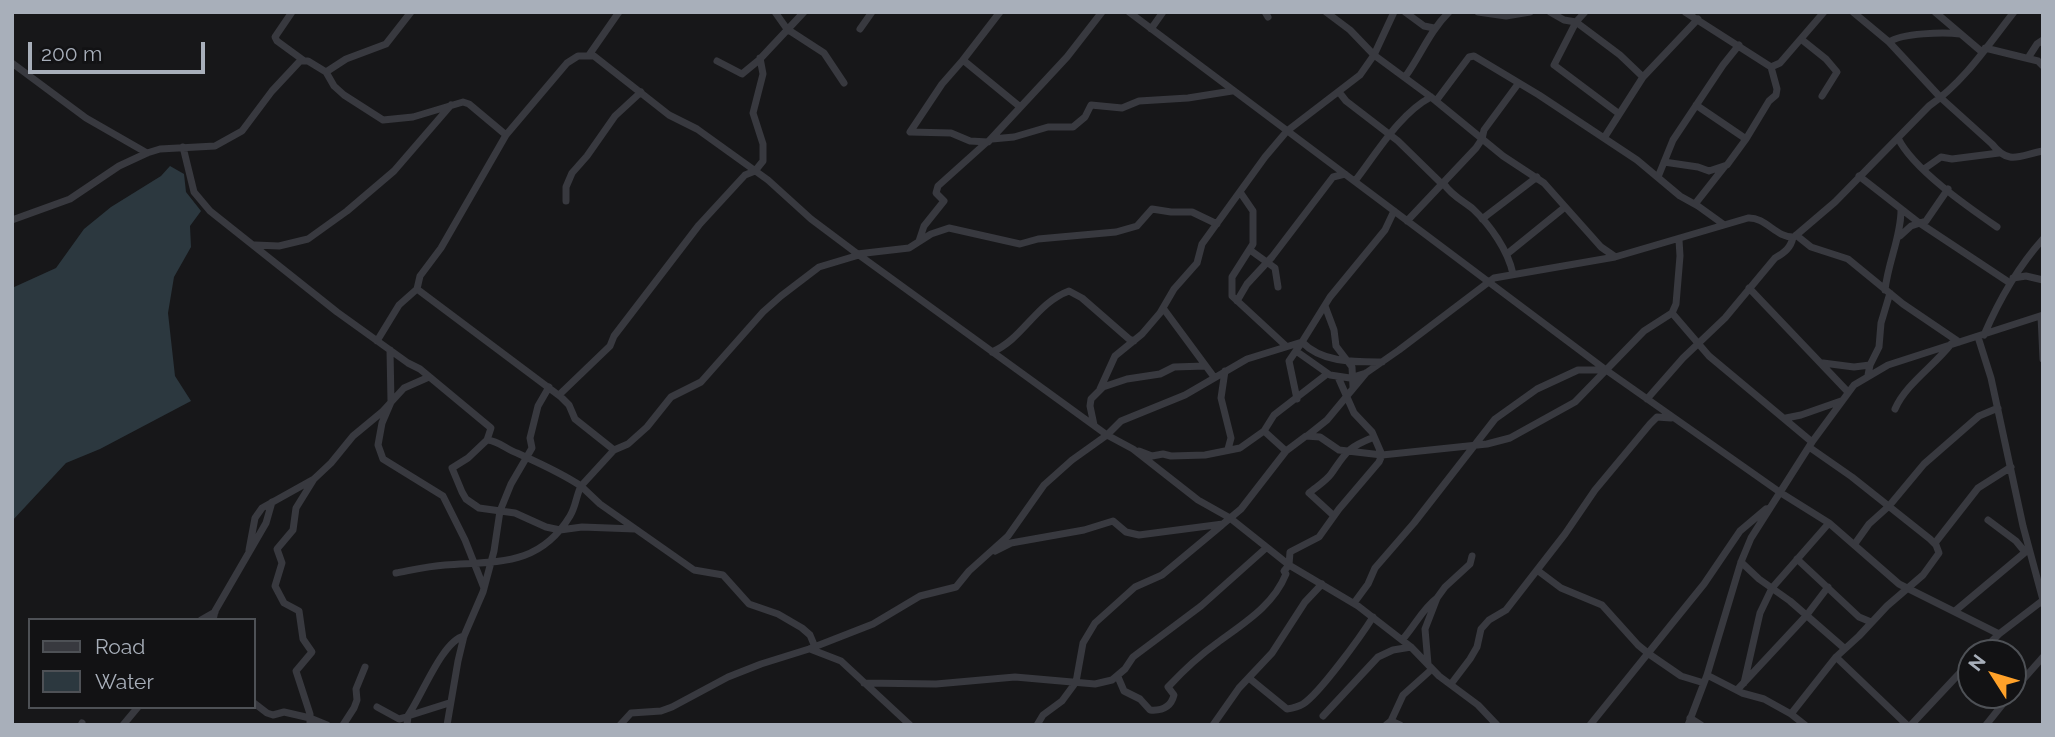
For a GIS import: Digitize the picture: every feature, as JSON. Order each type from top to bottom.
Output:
[{"type":"street","points":[[292,12],[275,37],[276,41],[304,61],[326,72],[334,86],[344,95],[383,120],[413,117],[451,104],[469,104],[506,135]]},
{"type":"street","points":[[326,72],[346,59],[386,44],[411,12]]},
{"type":"street","points":[[589,55],[619,12]]},
{"type":"street","points":[[775,12],[787,29],[824,53],[844,83]]},
{"type":"street","points":[[717,61],[741,74],[804,12]]},
{"type":"street","points":[[860,29],[872,12]]},
{"type":"street","points":[[1000,12],[942,84],[910,131],[951,133],[970,141],[990,140],[1014,137],[1048,127],[1073,127],[1084,117],[1091,105],[1122,108],[1139,101],[1188,98],[1232,91]]},
{"type":"street","points":[[919,241],[924,226],[944,201],[936,192],[938,186],[990,140],[1067,57],[1102,12]]},
{"type":"street","points":[[1129,12],[1606,370],[1829,523],[1906,589],[1999,634]]},
{"type":"street","points":[[1151,29],[1163,12]]},
{"type":"street","points":[[1326,12],[1350,30],[1374,55],[1549,187],[1601,247],[1615,257]]},
{"type":"street","points":[[1094,425],[1091,399],[1100,389],[1115,356],[1142,334],[1163,308],[1174,289],[1197,263],[1202,244],[1216,224],[1287,131],[1360,75],[1374,55],[1394,12]]},
{"type":"street","points":[[1405,12],[1424,26],[1434,28]]},
{"type":"street","points":[[1405,77],[1434,28],[1449,12]]},
{"type":"street","points":[[1478,12],[1506,16],[1530,12]]},
{"type":"street","points":[[1550,12],[1564,20],[1576,22],[1620,55],[1643,77]]},
{"type":"street","points":[[1585,12],[1576,22],[1553,65],[1618,113]]},
{"type":"street","points":[[1685,12],[1771,67],[1777,89],[1776,96],[1769,101],[1746,139],[1695,204]]},
{"type":"street","points":[[1771,67],[1780,64],[1824,12]]},
{"type":"street","points":[[1853,12],[1889,42],[1941,98],[1999,153],[2011,159],[2043,151]]},
{"type":"street","points":[[1935,12],[1984,50],[2028,58],[2043,66]]},
{"type":"street","points":[[1647,399],[1683,358],[1725,318],[1775,258],[1785,252],[1794,236],[1835,202],[1929,106],[1941,98],[2014,12]]},
{"type":"street","points":[[1604,138],[1643,77],[1698,19]]},
{"type":"street","points":[[1889,42],[1898,38],[1941,33],[1960,34]]},
{"type":"street","points":[[1801,39],[1826,59],[1837,72],[1822,96]]},
{"type":"street","points":[[2028,58],[2043,40]]},
{"type":"street","points":[[1658,177],[1667,149],[1739,45]]},
{"type":"street","points":[[377,341],[399,305],[417,289],[420,276],[441,248],[506,135],[566,63],[578,56],[599,58],[669,115],[697,129],[755,171],[858,255],[992,352],[1108,435],[1133,449],[1198,500],[1230,518],[1289,565],[1373,617],[1478,705],[1497,725]]},
{"type":"street","points":[[1354,181],[1412,109],[1433,99],[1472,56],[1642,163],[1680,196],[1723,225]]},
{"type":"street","points":[[559,395],[610,346],[614,336],[699,225],[745,175],[755,171],[763,161],[763,144],[753,113],[763,74],[760,58]]},
{"type":"street","points":[[963,60],[1019,106]]},
{"type":"street","points":[[12,220],[70,199],[119,166],[147,153],[183,147],[215,146],[242,131],[272,91],[300,61],[304,61]]},
{"type":"street","points":[[12,63],[86,118],[147,153]]},
{"type":"street","points":[[1407,221],[1444,184],[1482,139],[1484,130],[1518,83]]},
{"type":"street","points":[[566,201],[566,187],[572,173],[615,116],[641,92]]},
{"type":"street","points":[[1339,92],[1346,101],[1391,135],[1482,219],[1507,254],[1513,274]]},
{"type":"street","points":[[254,245],[279,246],[308,239],[347,211],[394,171],[451,104]]},
{"type":"street","points":[[1696,105],[1746,139]]},
{"type":"street","points":[[1898,138],[1903,149],[1924,169],[1997,227]]},
{"type":"street","points":[[183,147],[194,192],[210,211],[377,341],[429,377],[491,428],[487,440],[453,468],[466,499],[479,508],[515,513],[546,527],[560,530],[582,527],[635,529]]},
{"type":"street","points":[[1924,169],[1941,158],[1999,153]]},
{"type":"street","points":[[1664,162],[1709,171],[1726,166]]},
{"type":"street","points":[[1237,301],[1247,284],[1267,263],[1333,177],[1345,174]]},
{"type":"street","points":[[1859,176],[1920,223],[2012,280],[2026,276],[2043,280]]},
{"type":"street","points":[[1482,219],[1536,177]]},
{"type":"street","points":[[1898,237],[1911,226],[1926,221],[1948,189]]},
{"type":"street","points":[[1240,192],[1253,211],[1253,244],[1231,280],[1232,296],[1286,346]]},
{"type":"street","points":[[1507,254],[1565,207]]},
{"type":"street","points":[[396,573],[443,565],[491,564],[523,557],[542,548],[560,530],[576,505],[581,486],[614,450],[628,444],[647,427],[671,397],[701,382],[763,312],[819,267],[858,255],[909,248],[949,228],[1020,244],[1038,239],[1115,232],[1137,226],[1152,209],[1192,212],[1216,224]]},
{"type":"street","points":[[1868,375],[1879,347],[1889,261],[1898,237],[1901,210]]},
{"type":"street","points":[[1297,399],[1289,361],[1325,306],[1365,254],[1376,244],[1394,211]]},
{"type":"street","points":[[1037,725],[1043,715],[1062,701],[1076,682],[1083,643],[1095,623],[1135,587],[1162,575],[1241,509],[1286,451],[1326,420],[1366,373],[1494,278],[1615,257],[1755,218],[1785,236],[1794,236],[1808,246],[1848,259],[1955,343]]},
{"type":"street","points":[[1994,639],[2043,602],[2027,550],[1981,336],[2012,280],[2043,239]]},
{"type":"street","points":[[1306,436],[1320,437],[1339,450],[1382,454],[1474,445],[1510,438],[1575,402],[1644,331],[1672,313],[1676,304],[1679,240]]},
{"type":"street","points":[[1251,250],[1276,270],[1278,286]]},
{"type":"street","points":[[1749,288],[1848,393]]},
{"type":"street","points":[[417,289],[559,395],[569,405],[575,419],[614,450]]},
{"type":"street","points":[[992,352],[1005,346],[1033,314],[1069,291],[1077,293],[1129,340],[1134,341]]},
{"type":"street","points":[[1325,306],[1334,330],[1336,346],[1350,362],[1353,387]]},
{"type":"street","points":[[1163,308],[1214,377]]},
{"type":"street","points":[[1672,313],[1709,356],[1785,418],[1811,444],[1935,543],[1939,553],[1923,575],[1852,643],[1843,648],[1791,714]]},
{"type":"street","points":[[1701,725],[1689,721],[1751,538],[1811,444],[1848,393],[1868,375],[1888,365],[2042,316],[2043,359]]},
{"type":"street","points":[[620,725],[632,713],[672,708],[728,677],[873,624],[920,596],[956,587],[969,571],[1012,531],[1044,485],[1072,460],[1108,435],[1121,421],[1185,394],[1247,359],[1302,342]]},
{"type":"street","points":[[1302,342],[1309,349],[1324,356],[1350,362],[1382,362]]},
{"type":"street","points":[[1895,408],[1906,390],[1955,343]]},
{"type":"street","points":[[390,350],[391,402],[382,423],[378,445],[383,459],[443,496],[484,588]]},
{"type":"street","points":[[1296,351],[1327,374],[1353,377],[1366,373]]},
{"type":"street","points":[[1822,363],[1854,367],[1870,365]]},
{"type":"street","points":[[1100,389],[1127,379],[1164,373],[1174,367],[1205,366]]},
{"type":"street","points":[[1354,603],[1368,584],[1375,568],[1414,523],[1495,419],[1537,389],[1578,370],[1606,370]]},
{"type":"street","points":[[1225,371],[1221,398],[1231,438],[1228,449]]},
{"type":"street","points":[[1133,449],[1153,456],[1205,456],[1246,445],[1264,432],[1273,415],[1327,374]]},
{"type":"street","points":[[249,551],[255,518],[262,509],[272,501],[301,489],[314,479],[353,436],[404,388],[429,377]]},
{"type":"street","points":[[1118,677],[1124,691],[1140,699],[1146,708],[1157,711],[1165,708],[1172,702],[1174,695],[1168,687],[1206,652],[1246,624],[1268,603],[1280,588],[1286,574],[1284,571],[1289,565],[1290,552],[1319,537],[1379,462],[1382,454],[1374,437],[1354,413],[1338,377]]},
{"type":"street","points":[[447,725],[449,703],[464,636],[491,564],[500,511],[525,456],[532,448],[530,438],[538,406],[549,387]]},
{"type":"street","points":[[1785,418],[1841,401]]},
{"type":"street","points":[[1854,545],[1869,524],[1889,506],[1924,464],[1979,416],[1998,408]]},
{"type":"street","points":[[1451,684],[1477,647],[1481,629],[1506,610],[1595,490],[1650,424],[1657,417],[1675,419]]},
{"type":"street","points":[[1264,432],[1286,451]]},
{"type":"street","points":[[1334,516],[1309,493],[1330,475],[1347,451],[1374,437]]},
{"type":"street","points":[[487,440],[494,440],[559,471],[581,486],[600,504],[698,572],[723,575],[749,604],[778,614],[806,631],[812,648],[841,661],[910,725]]},
{"type":"street","points":[[1935,543],[1978,488],[2011,467]]},
{"type":"street","points":[[310,721],[296,671],[312,652],[303,639],[299,611],[284,603],[275,586],[282,564],[277,549],[293,530],[296,508],[314,479]]},
{"type":"street","points":[[214,616],[266,523],[272,501]]},
{"type":"street","points":[[1590,725],[1649,654],[1740,531],[1770,507]]},
{"type":"street","points":[[1988,520],[2027,550]]},
{"type":"street","points":[[985,556],[1011,543],[1084,530],[1113,521],[1126,532],[1139,535],[1223,524]]},
{"type":"street","points":[[1744,683],[1760,613],[1772,588],[1829,523]]},
{"type":"street","points":[[864,683],[936,684],[1015,677],[1095,684],[1118,677],[1133,657],[1201,606],[1266,548]]},
{"type":"street","points":[[1955,611],[2027,550]]},
{"type":"street","points":[[1430,667],[1424,629],[1437,598],[1455,575],[1470,564],[1472,556]]},
{"type":"street","points":[[1797,559],[1859,617],[1871,622]]},
{"type":"street","points":[[1741,562],[1843,648]]},
{"type":"street","points":[[1537,570],[1561,588],[1602,605],[1638,645],[1681,676],[1705,679],[1764,699],[1805,725]]},
{"type":"street","points":[[1213,725],[1322,584]]},
{"type":"street","points":[[1737,690],[1806,616],[1828,587]]},
{"type":"street","points":[[1402,640],[1437,598]]},
{"type":"street","points":[[1250,678],[1287,709],[1305,703],[1373,617]]},
{"type":"street","points":[[407,725],[408,716],[433,669],[453,641],[464,636]]},
{"type":"street","points":[[1323,716],[1378,657],[1393,650],[1411,647]]},
{"type":"street","points":[[1836,657],[1909,725],[1957,675]]},
{"type":"street","points":[[2027,675],[2043,657]]},
{"type":"street","points":[[343,725],[354,708],[357,700],[356,689],[365,667]]},
{"type":"street","points":[[1400,725],[1388,723],[1403,695],[1430,667]]},
{"type":"street","points":[[377,707],[399,719],[449,703]]},
{"type":"street","points":[[256,705],[273,715],[284,712],[327,725]]},
{"type":"street","points":[[123,725],[136,709]]},
{"type":"street","points":[[1986,725],[1999,709]]},
{"type":"water","points":[[170,166],[184,174],[186,192],[201,211],[190,226],[191,247],[174,277],[168,313],[175,376],[191,401],[100,449],[66,463],[12,521],[12,288],[56,268],[84,229],[111,207],[161,176]]}]
